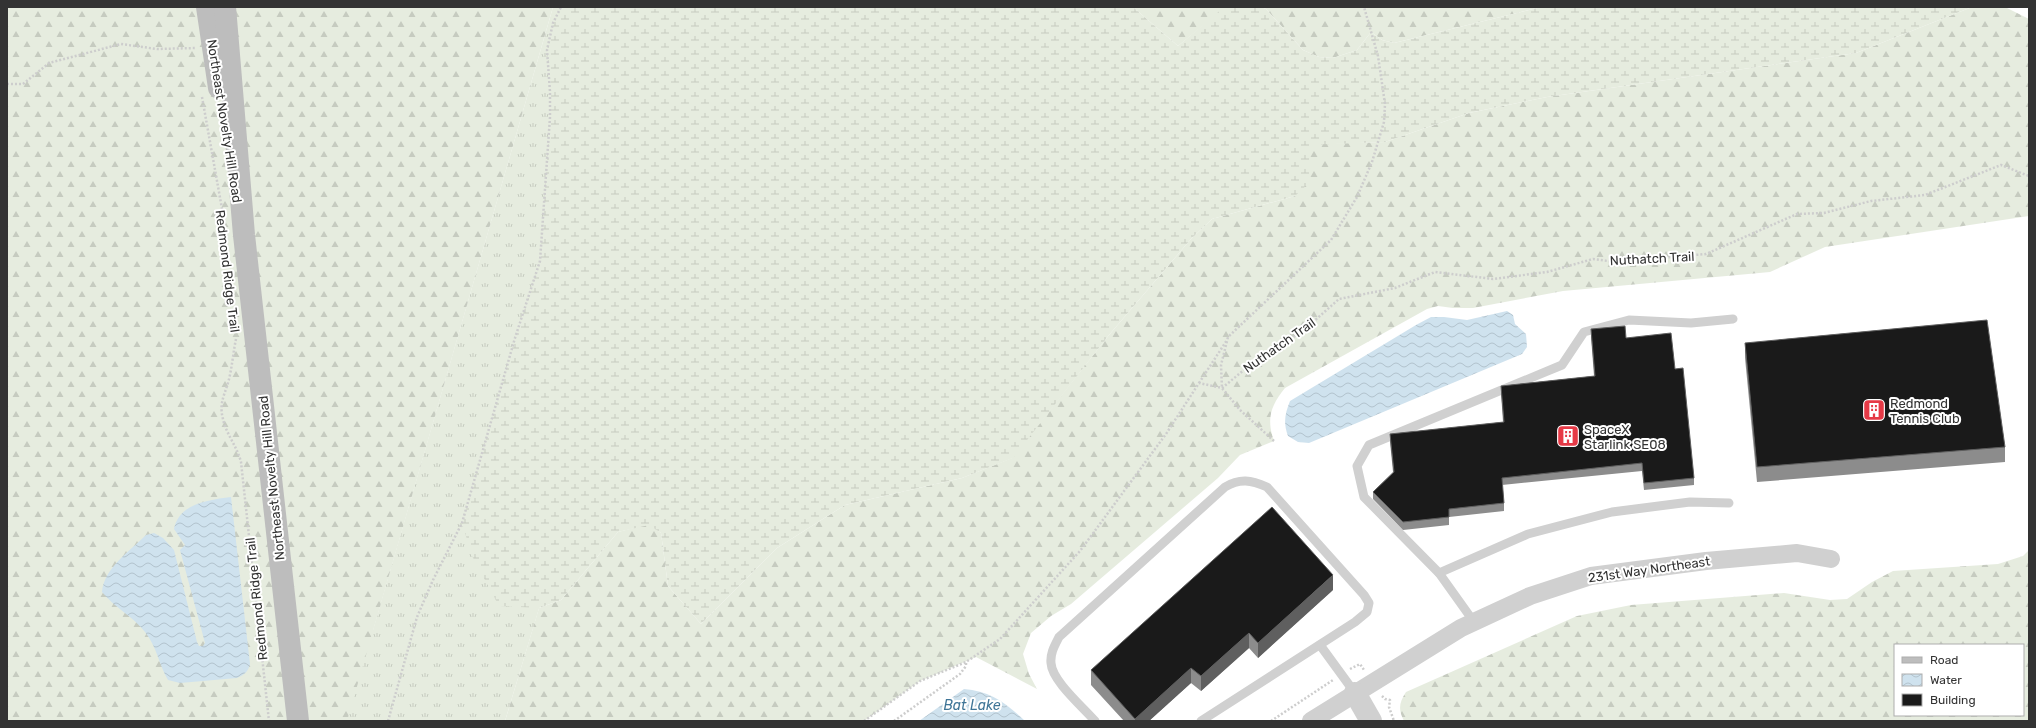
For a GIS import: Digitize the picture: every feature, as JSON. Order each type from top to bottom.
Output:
[{"type":"main road","name":"Northeast Novelty Hill Road","points":[[207,7],[225,136],[244,236]]},
{"type":"main road","name":"Northeast Novelty Hill Road","points":[[225,7],[244,236],[298,721]]},
{"type":"street","name":"231st Way Northeast","points":[[1311,721],[1474,622],[1530,596],[1591,576],[1706,561],[1797,553],[1831,559]]},
{"type":"street","points":[[1355,693],[1371,721]]},
{"type":"lane","points":[[1474,622],[1439,573],[1364,498],[1357,466],[1369,445],[1562,365],[1584,332],[1629,320],[1691,323],[1733,319]]},
{"type":"lane","points":[[1095,721],[1054,673],[1051,663],[1052,650],[1059,637],[1225,487],[1234,482],[1244,480],[1267,487],[1364,595],[1369,603],[1368,612],[1320,645],[1201,721]]},
{"type":"lane","points":[[1439,573],[1528,534],[1612,512],[1690,502],[1729,503]]},
{"type":"lane","points":[[1320,645],[1355,693]]},
{"type":"path","points":[[388,721],[417,617],[433,580],[462,523],[515,338],[540,261],[550,105],[547,50],[552,23],[561,7]]},
{"type":"path","points":[[864,721],[920,681],[966,662],[1000,639],[1080,551],[1166,434],[1228,337],[1331,240],[1357,197],[1372,162],[1384,122],[1385,104],[1378,56],[1364,7]]},
{"type":"path","points":[[7,84],[23,84],[49,63],[121,44],[157,49],[197,48]]},
{"type":"path","points":[[197,44],[198,55]]},
{"type":"path","name":"Redmond Ridge Trail","points":[[201,89],[221,215],[224,221]]},
{"type":"path","name":"Nuthatch Trail","points":[[1222,388],[1244,370],[1304,330],[1339,299],[1395,288],[1435,272],[1493,279],[1547,272],[1593,259],[1615,262],[1706,254],[1798,214],[1824,213],[1871,201],[1925,195],[2001,165],[2029,176]]},
{"type":"path","name":"Redmond Ridge Trail","points":[[237,334],[228,382],[222,396],[221,406],[223,420],[238,449],[241,462],[269,721]]},
{"type":"path","points":[[1228,337],[1221,365],[1222,388],[1240,410],[1274,441]]},
{"type":"path","points":[[1199,383],[1222,388]]},
{"type":"path","points":[[894,721],[960,674],[966,666],[966,662]]},
{"type":"path","points":[[1270,721],[1341,674],[1360,664]]},
{"type":"path","points":[[1390,700],[1389,707],[1394,721]]},
{"type":"green space","points":[[7,7],[553,7],[347,721],[7,721]]},
{"type":"green space","points":[[553,7],[721,7],[505,721],[131,721],[373,630]]},
{"type":"green space","points":[[561,7],[655,9],[686,7],[1133,7],[1178,46],[1223,8],[1261,7],[1266,9],[1303,50],[1319,57],[1333,58],[1357,50],[1371,32],[1382,40],[1394,43],[1541,7],[1972,7],[1856,53],[1547,97],[1469,113],[1385,142],[1309,145],[1309,183],[1295,196],[1212,219],[1191,239],[1109,335],[1013,458],[962,478],[845,505],[777,548],[701,624],[668,586],[661,533],[649,525],[618,532],[561,600],[539,608],[499,606],[472,556],[462,523],[515,338],[540,261],[550,117],[547,50],[553,23]]},
{"type":"green space","points":[[1133,7],[1226,7],[1178,46]]},
{"type":"green space","points":[[1261,7],[1541,7],[1394,43],[1382,40],[1371,32],[1357,50],[1333,58],[1319,57],[1303,50],[1266,9]]},
{"type":"green space","points":[[1972,7],[2005,7],[2029,19],[2029,216],[1825,247],[1770,272],[1563,291],[1473,308],[1438,306],[1427,309],[1285,388],[1276,400],[1271,413],[1270,426],[1274,441],[1240,455],[1218,478],[1071,604],[1051,616],[1031,633],[1023,654],[1029,674],[1037,689],[976,657],[920,681],[864,721],[505,721],[539,608],[561,600],[618,532],[649,524],[661,533],[668,586],[701,624],[777,548],[845,505],[962,478],[1012,458],[1109,335],[1191,239],[1212,219],[1295,196],[1309,144],[1385,142],[1469,113],[1547,97],[1856,53]]},
{"type":"green space","points":[[2029,550],[2029,721],[1404,721],[1400,709],[1402,699],[1406,692],[1577,616],[1631,605],[1784,593],[1830,600],[1847,599],[1872,582],[1893,571],[1998,564],[2023,556]]},
{"type":"water","points":[[1507,311],[1513,315],[1515,324],[1526,334],[1527,347],[1522,354],[1309,443],[1298,442],[1288,436],[1285,418],[1290,401],[1416,325],[1431,317],[1467,320]]},
{"type":"water","points":[[231,497],[250,664],[249,667],[242,676],[237,678],[180,683],[168,680],[149,638],[141,627],[102,592],[104,583],[107,575],[119,560],[146,535],[154,533],[163,538],[174,550],[197,642],[199,646],[203,646],[205,643],[180,550],[185,545],[174,529],[177,520],[188,508],[196,504]]},
{"type":"water","name":"Bat Lake","points":[[964,689],[990,695],[1004,703],[1025,721],[919,721]]},
{"type":"building","name":"Redmond Tennis Club","points":[[1987,320],[2005,447],[1757,467],[1745,343]]},
{"type":"building","name":"SpaceX Starlink SE08","points":[[1625,326],[1626,338],[1671,333],[1675,369],[1683,368],[1694,478],[1644,483],[1642,463],[1502,478],[1504,503],[1449,509],[1449,517],[1403,522],[1373,492],[1394,472],[1390,434],[1504,422],[1501,386],[1595,376],[1591,329]]},
{"type":"building","points":[[1272,507],[1333,575],[1258,643],[1249,633],[1201,676],[1191,668],[1135,719],[1091,670]]},
{"type":"place","name":"Redmond Tennis Club","points":[[1874,410]]},
{"type":"place","name":"SpaceX Starlink SE08","points":[[1568,436]]}]
